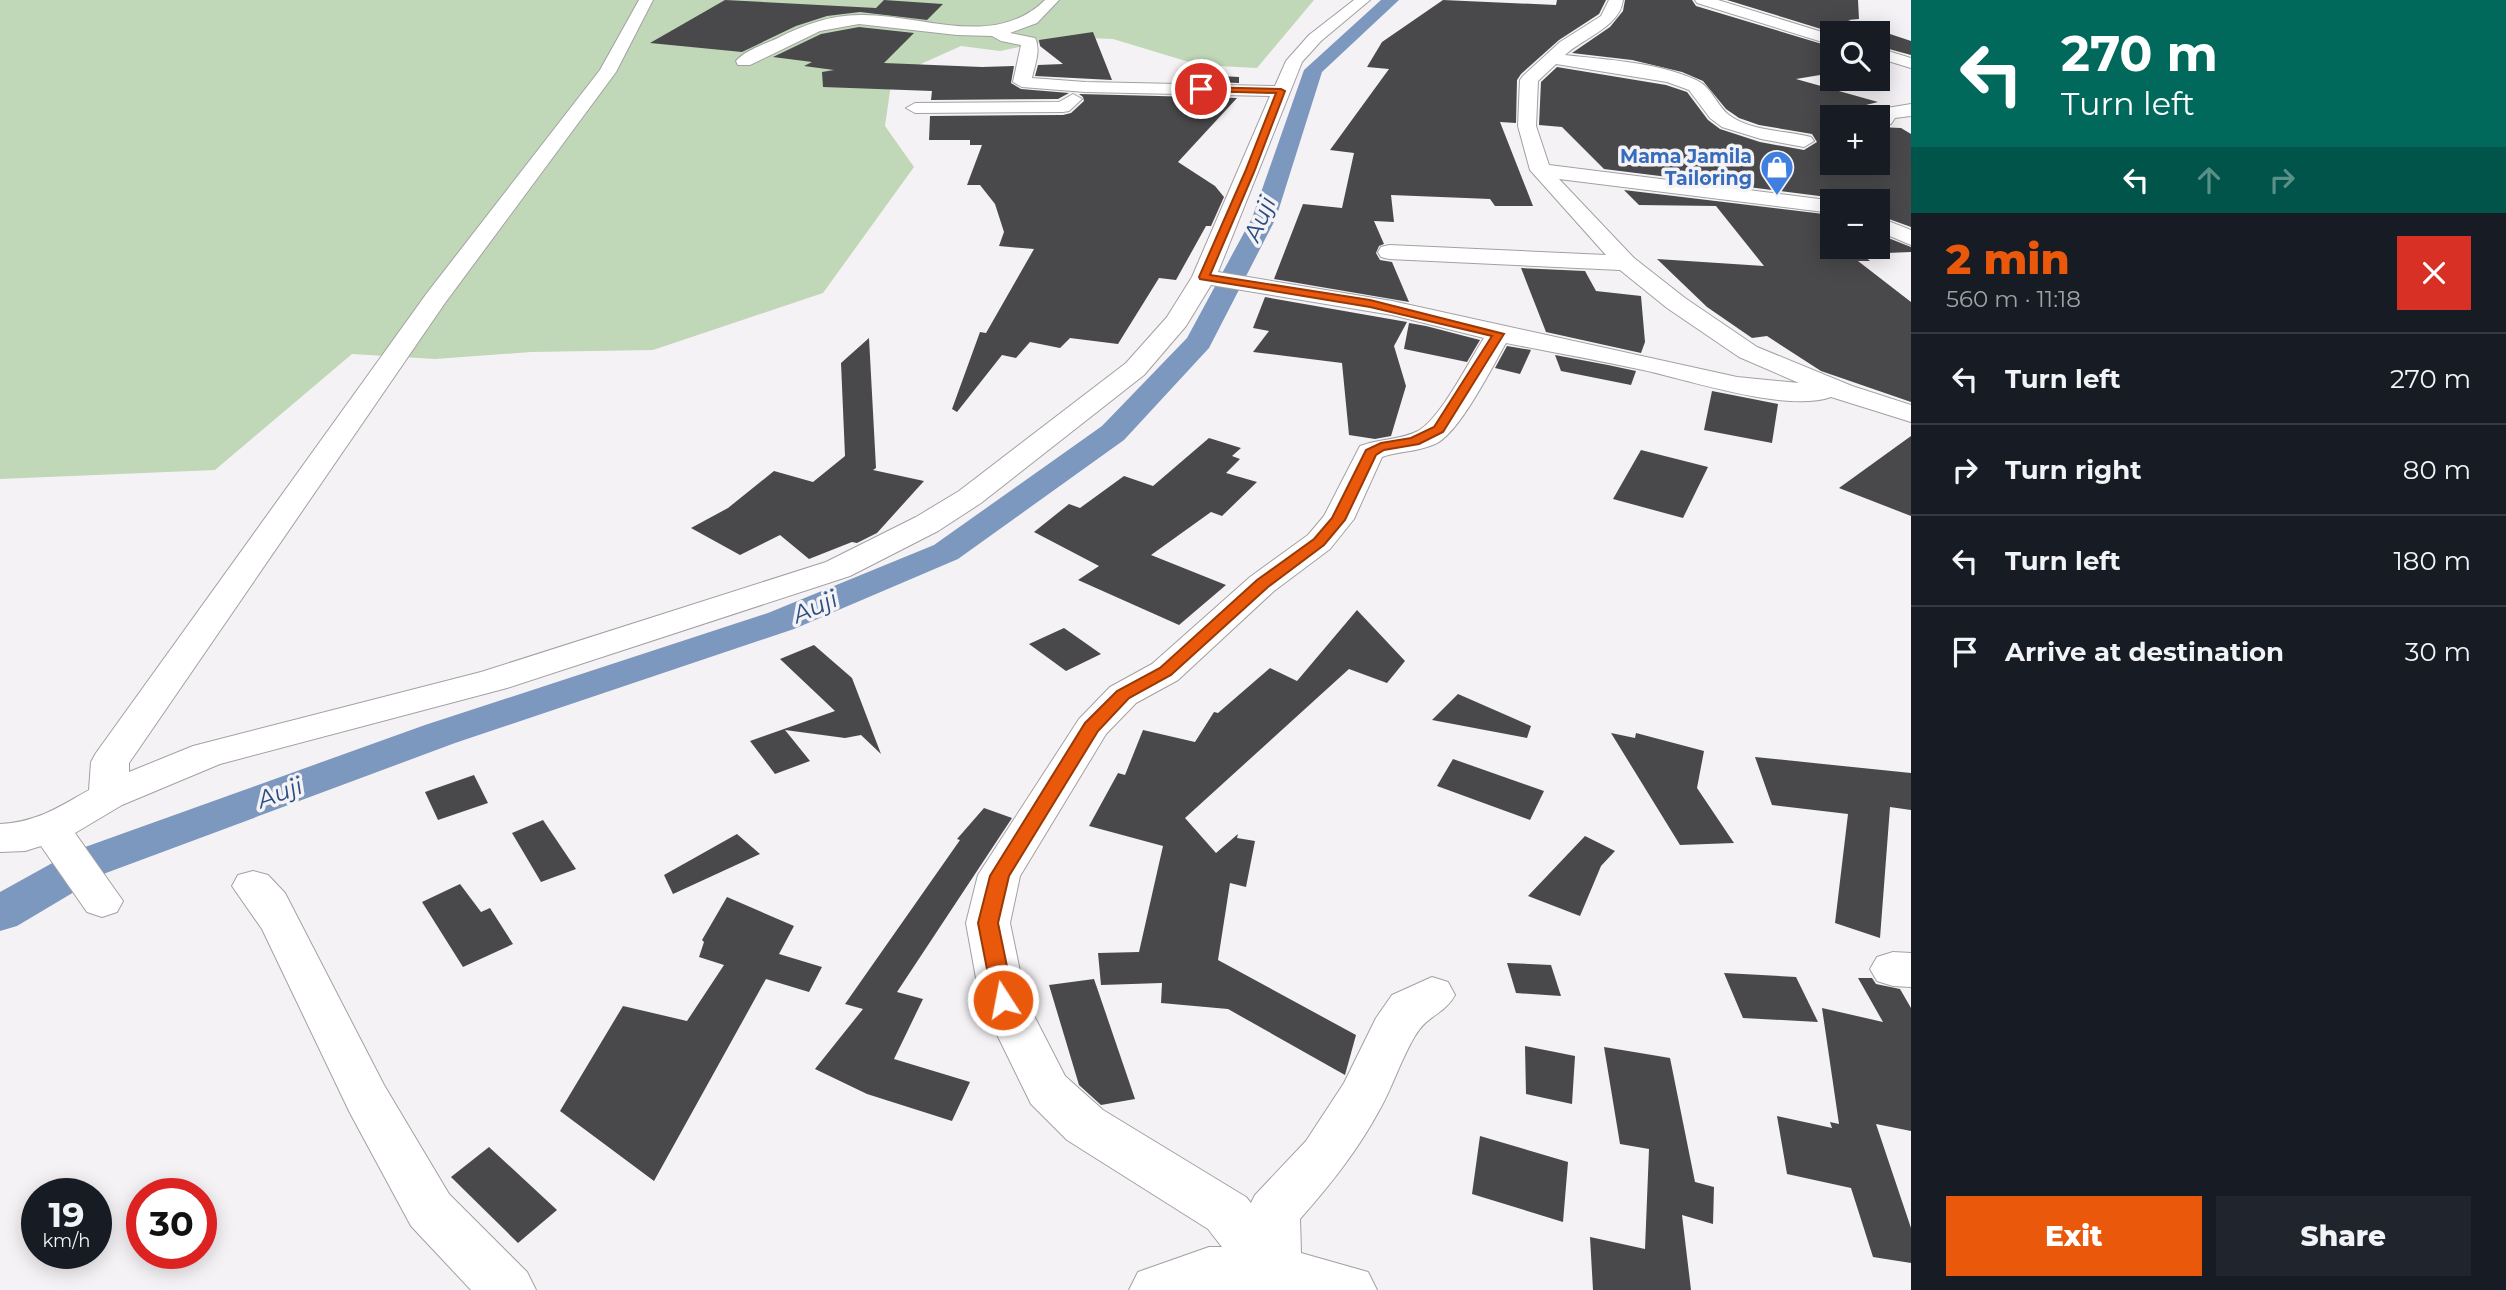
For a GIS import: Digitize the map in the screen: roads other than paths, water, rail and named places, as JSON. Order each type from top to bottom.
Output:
[{"type":"street","points":[[108,796],[110,762],[436,298],[607,72],[626,43],[632,22],[646,0]]},
{"type":"street","points":[[0,838],[55,833],[108,796],[207,755],[494,680],[838,569],[927,524],[970,497],[1135,369],[1177,321],[1210,278],[1294,61],[1315,38],[1363,0]]},
{"type":"street","points":[[1616,0],[1615,7],[1606,19],[1550,58],[1529,79],[1527,126],[1540,170],[1626,263],[1676,303],[1748,352],[1842,392],[1911,414]]},
{"type":"street","points":[[1702,0],[1820,36]]},
{"type":"street","points":[[744,61],[836,21],[994,30],[1023,25],[1037,17],[1052,1]]},
{"type":"street","points":[[994,30],[1007,38],[1029,41],[1030,48],[1022,82],[1085,87],[1281,91]]},
{"type":"street","points":[[1890,57],[1911,63]]},
{"type":"street","points":[[1550,58],[1641,72],[1689,83],[1706,97],[1723,120],[1766,134],[1804,141]]},
{"type":"street","points":[[915,108],[1063,107],[1085,87]]},
{"type":"street","points":[[1890,113],[1911,110]]},
{"type":"street","points":[[1540,170],[1820,205]]},
{"type":"street","points":[[1890,228],[1911,238]]},
{"type":"street","points":[[1389,251],[1626,263]]},
{"type":"street","points":[[1210,278],[1392,307],[1499,334],[1643,362],[1737,384],[1781,391],[1842,392]]},
{"type":"street","points":[[1274,1271],[1227,1213],[1084,1125],[1048,1090],[1003,1000],[988,923],[999,876],[1091,727],[1123,695],[1165,671],[1262,584],[1319,542],[1338,520],[1370,452],[1381,447],[1415,442],[1438,430],[1499,334]]},
{"type":"street","points":[[55,833],[102,901]]},
{"type":"street","points":[[253,886],[270,904],[284,929],[366,1099],[430,1210],[508,1290]]},
{"type":"street","points":[[1274,1271],[1274,1211],[1324,1156],[1362,1096],[1393,1031],[1408,1008],[1432,995]]},
{"type":"street","points":[[1157,1290],[1209,1272],[1274,1271],[1349,1290]]},
{"type":"waterway","name":"Auji","points":[[0,914],[90,862],[440,734],[781,621],[946,552],[1113,433],[1199,342],[1264,218],[1313,70],[1391,0]]},
{"type":"place","name":"Mama Jamila Tailoring","points":[[1777,197]]}]
